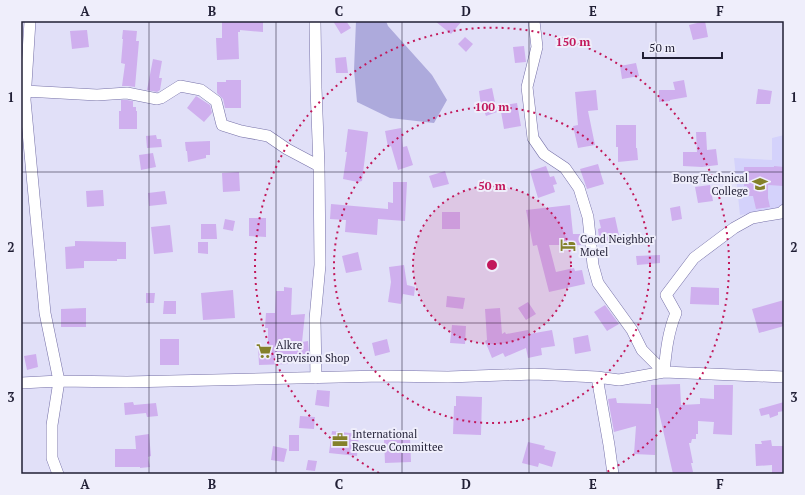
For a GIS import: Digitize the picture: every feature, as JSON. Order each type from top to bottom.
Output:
[{"type":"street","points":[[30,21],[24,97],[45,313],[59,381],[52,425],[52,458],[58,474]]},
{"type":"street","points":[[315,21],[320,265],[316,319],[316,378]]},
{"type":"street","points":[[534,21],[537,47],[527,87],[533,138],[544,154],[566,168],[579,188],[588,217],[593,265],[598,283],[632,330],[642,350],[664,372]]},
{"type":"street","points":[[24,97],[127,93],[157,99],[180,86],[201,90],[216,101],[222,125],[241,131],[268,136],[287,149],[319,166]]},
{"type":"street","points":[[664,372],[666,346],[671,324],[676,313],[666,295],[694,258],[734,228],[752,218],[781,213],[784,210]]},
{"type":"street","points":[[21,383],[59,381],[127,382],[382,376],[448,377],[534,374],[596,377],[619,380],[664,372],[784,377]]},
{"type":"street","points":[[596,377],[613,474]]},
{"type":"shaded area","points":[[356,21],[386,21],[388,26],[432,75],[447,100],[434,123],[390,118],[357,102],[354,70]]},
{"type":"shaded area","name":"Bong Technical College","points":[[784,135],[784,207],[781,210],[740,215],[734,158],[772,160],[772,138]]},
{"type":"building","points":[[222,21],[263,21],[263,32],[240,30],[240,32],[238,32],[239,59],[217,60],[216,38],[222,38]]},
{"type":"building","points":[[333,21],[346,21],[351,28],[341,34]]},
{"type":"building","points":[[435,21],[462,21],[451,34]]},
{"type":"building","points":[[705,21],[708,37],[693,40],[689,25]]},
{"type":"building","points":[[87,30],[89,47],[72,49],[70,31]]},
{"type":"building","points":[[123,30],[137,31],[136,41],[139,41],[135,87],[122,86],[125,64],[121,63]]},
{"type":"building","points":[[465,37],[473,44],[466,52],[458,44]]},
{"type":"building","points":[[524,46],[526,62],[515,63],[513,47]]},
{"type":"building","points":[[346,57],[348,73],[336,73],[335,58]]},
{"type":"building","points":[[153,59],[162,61],[159,78],[162,78],[160,90],[157,92],[147,90]]},
{"type":"building","points":[[636,63],[639,76],[622,79],[620,66]]},
{"type":"building","points":[[226,80],[241,80],[241,108],[225,108],[223,99],[217,93],[217,82],[226,82]]},
{"type":"building","points":[[684,80],[687,97],[659,102],[659,90],[675,90],[673,82]]},
{"type":"building","points":[[492,88],[497,112],[486,116],[482,105],[481,106],[479,91]]},
{"type":"building","points":[[758,89],[772,91],[770,104],[756,104]]},
{"type":"building","points":[[596,90],[598,110],[588,111],[595,145],[578,148],[573,126],[578,125],[575,92]]},
{"type":"building","points":[[196,96],[210,105],[212,113],[204,122],[187,108]]},
{"type":"building","points":[[121,100],[133,101],[133,107],[136,107],[137,111],[137,129],[119,129],[119,111],[121,111]]},
{"type":"building","points":[[517,103],[521,126],[504,129],[500,106]]},
{"type":"building","points":[[616,125],[636,125],[636,148],[638,160],[618,162]]},
{"type":"building","points":[[401,128],[403,147],[407,146],[413,165],[398,170],[391,146],[388,147],[385,131]]},
{"type":"building","points":[[348,129],[368,132],[362,181],[358,182],[343,179],[347,152],[345,152]]},
{"type":"building","points":[[696,132],[706,132],[707,150],[716,149],[718,165],[702,167],[683,166],[683,152],[697,152]]},
{"type":"building","points":[[156,135],[157,139],[161,139],[162,147],[147,148],[146,136]]},
{"type":"building","points":[[210,141],[210,155],[206,155],[206,158],[188,162],[185,142]]},
{"type":"building","points":[[153,153],[156,167],[141,170],[139,155]]},
{"type":"building","points":[[598,164],[604,184],[587,189],[580,169]]},
{"type":"building","points":[[546,166],[550,177],[554,176],[557,184],[553,185],[555,192],[538,198],[530,171]]},
{"type":"building","points":[[744,167],[784,167],[784,186],[768,185],[770,207],[756,209],[753,196],[749,196],[747,186],[744,186]]},
{"type":"building","points":[[445,171],[449,184],[433,188],[429,176]]},
{"type":"building","points":[[239,172],[240,191],[223,192],[222,173]]},
{"type":"building","points":[[393,182],[407,182],[405,221],[378,219],[377,235],[345,232],[346,220],[330,219],[331,204],[388,209],[388,202],[393,203]]},
{"type":"building","points":[[710,185],[713,201],[698,203],[695,187]]},
{"type":"building","points":[[103,190],[104,206],[87,207],[86,191]]},
{"type":"building","points":[[165,191],[167,204],[149,206],[148,193]]},
{"type":"building","points":[[570,205],[573,234],[580,234],[581,245],[549,245],[556,272],[574,268],[575,271],[582,270],[585,284],[549,292],[537,245],[533,246],[526,210]]},
{"type":"building","points":[[680,206],[682,219],[672,221],[670,208]]},
{"type":"building","points":[[442,212],[460,212],[460,229],[442,229]]},
{"type":"building","points":[[615,217],[620,240],[604,243],[603,237],[599,238],[598,229],[601,228],[599,220]]},
{"type":"building","points":[[249,218],[266,218],[266,237],[249,236]]},
{"type":"building","points":[[225,219],[235,221],[233,231],[223,229]]},
{"type":"building","points":[[201,224],[216,224],[217,239],[201,239]]},
{"type":"building","points":[[170,225],[173,252],[154,254],[151,227]]},
{"type":"building","points":[[75,241],[126,242],[126,259],[117,259],[117,261],[84,261],[84,268],[66,269],[65,247],[75,246]]},
{"type":"building","points":[[198,242],[208,242],[208,254],[198,253]]},
{"type":"building","points":[[358,252],[362,270],[346,273],[342,256]]},
{"type":"building","points":[[660,255],[660,263],[637,265],[636,256]]},
{"type":"building","points":[[404,265],[407,285],[415,287],[414,296],[403,294],[401,304],[388,302],[391,282],[389,267]]},
{"type":"building","points":[[284,287],[292,288],[291,315],[305,314],[302,342],[308,341],[309,354],[304,354],[304,358],[288,359],[288,364],[259,365],[258,345],[268,345],[268,328],[265,328],[266,313],[275,313],[276,291],[284,291]]},
{"type":"building","points":[[691,287],[719,288],[719,305],[690,304]]},
{"type":"building","points":[[233,290],[235,318],[203,320],[201,293]]},
{"type":"building","points":[[146,293],[155,293],[154,303],[146,303]]},
{"type":"building","points":[[447,296],[465,298],[463,309],[446,307]]},
{"type":"building","points":[[784,300],[784,326],[759,333],[752,309]]},
{"type":"building","points":[[164,301],[176,301],[176,314],[163,314]]},
{"type":"building","points":[[528,302],[536,314],[526,320],[518,308]]},
{"type":"building","points":[[605,305],[619,324],[607,331],[594,312]]},
{"type":"building","points":[[86,308],[86,327],[61,327],[61,309]]},
{"type":"building","points":[[500,308],[502,334],[505,332],[506,334],[528,330],[529,334],[552,330],[555,346],[541,348],[542,355],[528,358],[526,348],[505,357],[503,353],[492,358],[485,341],[487,340],[485,309]]},
{"type":"building","points":[[452,325],[466,326],[465,344],[450,343]]},
{"type":"building","points":[[588,335],[591,351],[575,354],[573,338]]},
{"type":"building","points":[[160,339],[179,339],[179,365],[160,365]]},
{"type":"building","points":[[387,339],[390,352],[375,356],[372,343]]},
{"type":"building","points":[[36,354],[38,367],[27,370],[24,356]]},
{"type":"building","points":[[680,384],[681,405],[700,404],[700,398],[714,399],[714,385],[733,385],[732,435],[713,434],[714,422],[698,421],[698,434],[696,434],[696,439],[692,439],[691,443],[689,443],[693,463],[691,463],[693,472],[673,474],[658,408],[656,408],[655,455],[634,454],[636,426],[614,432],[608,399],[616,398],[617,403],[651,404],[651,385]]},
{"type":"building","points":[[317,390],[330,391],[329,407],[315,405]]},
{"type":"building","points":[[456,396],[482,397],[481,435],[453,434],[454,406],[456,406]]},
{"type":"building","points":[[133,402],[134,405],[156,403],[158,416],[147,417],[146,413],[125,415],[124,403]]},
{"type":"building","points":[[784,402],[784,411],[778,412],[778,415],[770,418],[769,414],[761,416],[759,409]]},
{"type":"building","points":[[300,416],[315,417],[314,429],[299,428]]},
{"type":"building","points":[[332,431],[359,434],[357,456],[329,453]]},
{"type":"building","points":[[149,434],[151,456],[148,457],[150,467],[115,467],[115,449],[136,449],[135,436]]},
{"type":"building","points":[[289,435],[299,435],[299,451],[289,451]]},
{"type":"building","points":[[410,437],[411,462],[385,463],[384,439]]},
{"type":"building","points":[[771,440],[772,446],[784,446],[784,474],[772,474],[772,465],[756,466],[755,444],[762,444],[761,441]]},
{"type":"building","points":[[528,442],[545,446],[544,449],[556,452],[552,467],[539,463],[538,467],[522,463]]},
{"type":"building","points":[[273,446],[287,449],[284,462],[271,460]]},
{"type":"building","points":[[308,460],[317,461],[315,471],[306,470]]},
{"type":"place","name":"Bong Technical College","points":[[760,184]]},
{"type":"place","name":"Good Neighbor Motel","points":[[568,245]]},
{"type":"place","name":"Alkre Provision Shop","points":[[264,351]]},
{"type":"place","name":"International Rescue Committee","points":[[340,440]]}]
